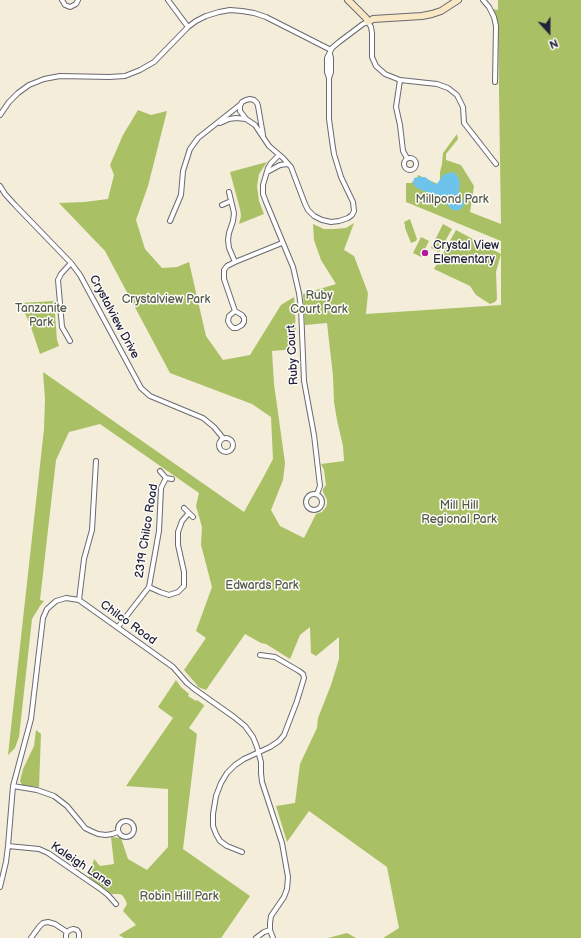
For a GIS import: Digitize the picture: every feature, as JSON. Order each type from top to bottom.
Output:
[{"type":"street","points":[[62,0],[65,5],[70,7],[76,4],[78,0]]},
{"type":"street","points":[[168,0],[188,27]]},
{"type":"street","points":[[348,0],[366,18],[371,27],[372,57],[376,66],[385,74],[400,80],[437,84],[448,88],[457,95],[463,107],[464,124],[496,164]]},
{"type":"street","points":[[242,102],[240,111],[246,119],[254,125],[269,146],[291,166],[308,210],[314,216],[331,222],[348,218],[354,212],[354,207],[341,177],[334,154],[329,119],[329,78],[327,72],[327,58],[330,52],[339,42],[363,24],[373,19],[432,14],[458,0]]},
{"type":"street","points":[[484,0],[494,17],[496,26],[495,82]]},
{"type":"street","points":[[0,115],[9,102],[18,93],[29,85],[44,79],[60,76],[125,76],[140,70],[154,62],[188,27],[196,21],[219,12],[230,10],[242,11],[266,17],[330,52]]},
{"type":"street","points":[[400,80],[396,107],[404,151],[407,158]]},
{"type":"street","points":[[170,220],[181,195],[183,171],[190,149],[198,138],[216,125],[242,102],[250,99],[254,100],[258,106],[262,136]]},
{"type":"street","points":[[216,125],[236,118],[246,119]]},
{"type":"street","name":"Ruby Court","points":[[279,154],[271,163],[267,172],[263,185],[263,194],[293,267],[299,293],[304,381],[314,435],[320,486],[317,494]]},
{"type":"street","points":[[267,172],[280,165],[288,164]]},
{"type":"street","name":"Crystalview Drive","points":[[0,186],[15,205],[71,263],[80,275],[141,388],[150,396],[203,418],[214,427],[223,438]]},
{"type":"street","points":[[229,192],[234,213],[234,221],[228,234],[228,240],[229,248],[235,262]]},
{"type":"street","points":[[222,205],[231,202]]},
{"type":"street","points":[[234,311],[229,316],[228,321],[230,325],[237,328],[242,325],[244,318],[242,315],[234,311],[223,275],[224,270],[227,266],[235,262],[282,243]]},
{"type":"street","points":[[70,341],[62,327],[58,280],[61,274],[71,263]]},
{"type":"street","points":[[0,887],[6,862],[13,786],[31,719],[43,618],[47,609],[56,601],[66,598],[79,600],[84,559],[92,530],[96,461]]},
{"type":"street","name":"2319 Chilco Road","points":[[160,471],[166,478],[172,479]]},
{"type":"street","name":"2319 Chilco Road","points":[[118,628],[149,587],[159,531],[161,488],[166,478]]},
{"type":"street","name":"Ruby Court","points":[[312,494],[317,494],[322,498],[322,504],[320,508],[314,510],[307,506],[306,500],[312,494]]},
{"type":"street","name":"2319 Chilco Road","points":[[149,587],[169,595],[178,592],[184,586],[184,572],[178,545],[178,532],[182,521],[191,515],[184,508]]},
{"type":"street","name":"Chilco Road","points":[[79,600],[173,667],[187,683],[234,717],[245,726],[254,737],[261,762],[262,782],[282,843],[288,877],[287,890],[284,897],[271,916],[270,930]]},
{"type":"street","points":[[242,852],[220,841],[216,834],[213,826],[216,796],[221,783],[227,774],[239,762],[270,748],[284,735],[304,678],[303,674],[299,671],[275,657],[260,655]]},
{"type":"street","points":[[13,786],[37,790],[54,796],[67,806],[85,828],[91,831],[106,835],[118,832]]},
{"type":"street","points":[[124,821],[131,823],[134,829],[133,833],[127,837],[120,835],[118,832],[118,825],[124,821]]},
{"type":"street","name":"Kaleigh Lane","points":[[8,846],[39,849],[48,853],[99,888],[116,904]]},
{"type":"street","points":[[31,938],[43,923],[48,922],[55,924],[67,932]]},
{"type":"street","points":[[67,932],[73,929],[76,930],[79,933],[79,938]]},
{"type":"street","points":[[256,938],[264,932],[270,930],[274,938]]},
{"type":"street","points":[[66,938],[67,932]]},
{"type":"green space","name":"Mill Hill Regional Park","points":[[498,0],[581,0],[581,938],[383,938],[399,928],[387,867],[309,811],[287,842],[276,806],[295,803],[300,764],[317,728],[318,718],[339,659],[339,637],[316,656],[311,653],[310,627],[300,635],[290,659],[266,644],[261,643],[245,634],[206,690],[198,687],[184,670],[206,638],[196,631],[212,587],[201,545],[202,527],[196,506],[199,493],[100,424],[69,432],[56,460],[40,600],[44,601],[32,619],[19,737],[15,748],[8,755],[44,429],[45,399],[43,372],[244,512],[273,459],[271,417],[252,404],[170,373],[105,251],[59,203],[108,199],[114,175],[110,165],[123,135],[138,110],[151,115],[167,111],[148,186],[136,220],[145,249],[162,268],[177,267],[189,262],[206,336],[223,360],[250,355],[281,305],[294,297],[296,349],[272,351],[274,384],[285,463],[283,480],[271,510],[280,526],[304,538],[316,514],[322,512],[327,504],[327,500],[323,492],[326,485],[324,470],[321,464],[344,461],[343,446],[334,402],[333,376],[327,323],[305,325],[303,294],[336,284],[321,260],[314,240],[313,224],[324,229],[334,229],[346,228],[354,223],[344,250],[354,256],[368,293],[366,314],[501,305],[501,241],[406,202],[406,183],[411,183],[417,178],[418,175],[440,185],[440,172],[443,153],[457,134],[458,139],[446,154],[446,160],[461,165],[474,186],[470,212],[501,224],[498,26],[493,9],[498,10]]},
{"type":"green space","points":[[267,162],[259,174],[257,186],[259,201],[264,214],[239,224],[241,216],[240,209],[230,172]]},
{"type":"green space","points":[[410,219],[417,239],[411,243],[404,222]]},
{"type":"green space","points":[[443,224],[452,229],[439,252],[431,248]]},
{"type":"green space","points":[[456,230],[501,254],[496,272],[497,299],[495,302],[490,304],[476,295],[470,286],[434,269]]},
{"type":"green space","points":[[421,237],[429,241],[421,257],[413,253]]},
{"type":"green space","name":"Tanzanite Park","points":[[54,301],[57,340],[59,346],[40,354],[30,324],[20,303]]},
{"type":"green space","name":"Robin Hill Park","points":[[176,680],[189,694],[188,696],[204,705],[189,728],[197,734],[183,849],[250,896],[221,938],[124,938],[119,935],[136,925],[123,911],[127,904],[125,899],[122,895],[109,893],[89,878],[94,859],[100,866],[114,864],[111,837],[121,838],[128,859],[147,870],[168,847],[168,789],[126,786],[173,718],[158,707]]},
{"type":"green space","points":[[36,730],[41,734],[39,787],[22,785],[20,781],[23,769],[34,746]]},
{"type":"green space","points":[[347,933],[356,938],[328,938]]},
{"type":"water","points":[[454,172],[460,183],[459,195],[463,200],[464,205],[461,209],[456,211],[451,209],[442,199],[417,188],[413,184],[414,178],[425,177],[437,184],[443,175]]},
{"type":"place","name":"Crystal View Elementary","points":[[425,253]]},
{"type":"park label","name":"Millpond Park","points":[[452,200]]},
{"type":"park label","name":"Crystalview Park","points":[[166,300]]},
{"type":"park label","name":"Ruby Court Park","points":[[319,303]]},
{"type":"park label","name":"Edwards Park","points":[[262,586]]}]
